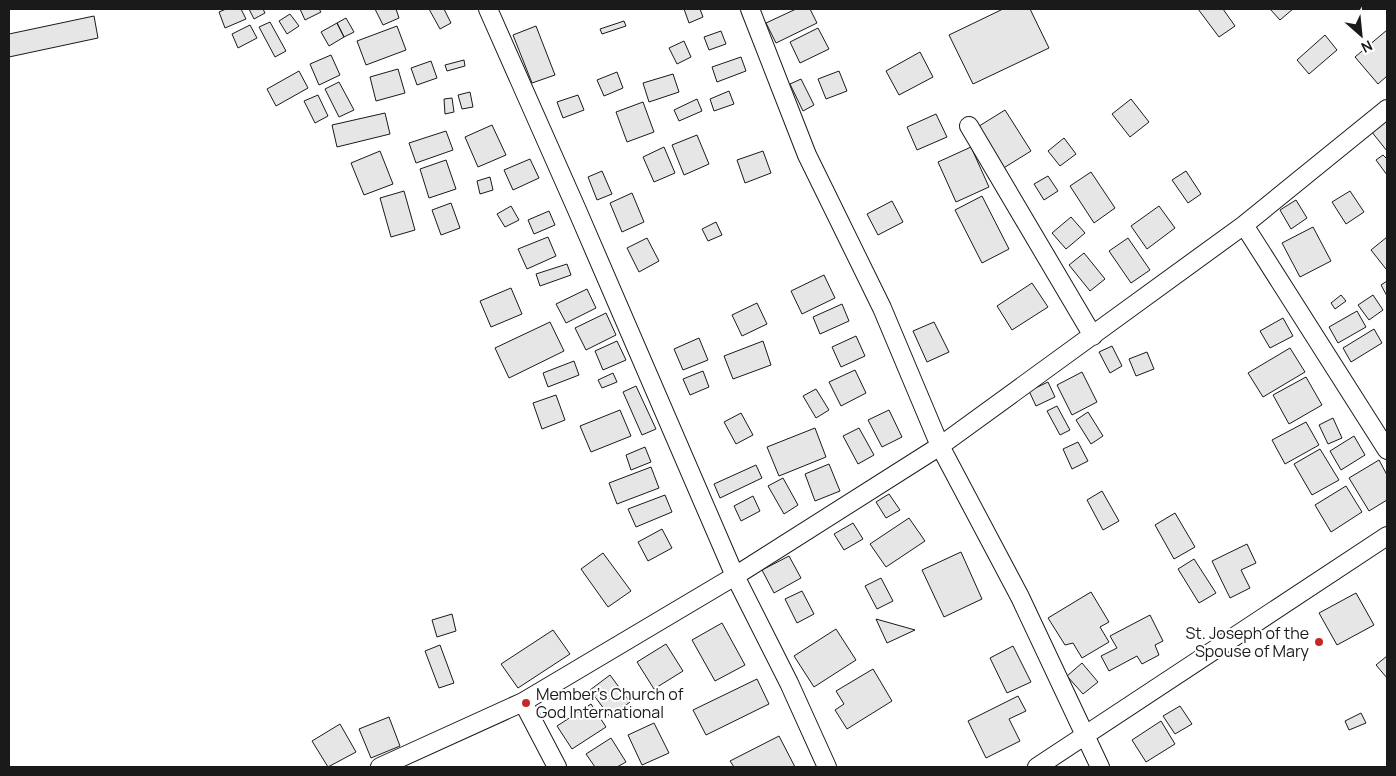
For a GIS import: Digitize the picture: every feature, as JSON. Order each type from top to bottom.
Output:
[{"type":"street","points":[[488,9],[735,576],[789,683],[827,767]]},
{"type":"street","points":[[750,9],[807,155],[882,308],[940,446],[1020,597],[1100,767]]},
{"type":"street","points":[[380,767],[524,702],[735,576],[940,446],[1244,226],[1387,109]]},
{"type":"street","points":[[969,126],[1093,336]]},
{"type":"street","points":[[1244,226],[1387,450]]},
{"type":"street","points":[[1037,767],[1387,536]]},
{"type":"street","points":[[524,702],[557,767]]},
{"type":"building","points":[[226,9],[241,9],[246,19],[225,28],[219,12]]},
{"type":"building","points":[[249,9],[263,9],[265,13],[254,19]]},
{"type":"building","points":[[300,9],[319,9],[321,12],[305,20]]},
{"type":"building","points":[[375,9],[396,9],[399,18],[383,25]]},
{"type":"building","points":[[429,9],[444,9],[451,23],[440,29]]},
{"type":"building","points":[[684,9],[700,9],[703,17],[689,23]]},
{"type":"building","points":[[796,9],[810,9],[817,23],[776,43],[766,23]]},
{"type":"building","points":[[1003,9],[1030,9],[1049,48],[973,84],[949,35]]},
{"type":"building","points":[[1198,9],[1223,9],[1235,26],[1219,37]]},
{"type":"building","points":[[1270,9],[1293,9],[1280,20]]},
{"type":"building","points":[[290,14],[299,26],[287,34],[279,21]]},
{"type":"building","points":[[94,16],[98,38],[9,57],[9,34]]},
{"type":"building","points":[[346,18],[354,32],[344,37],[337,23]]},
{"type":"building","points":[[624,21],[626,26],[602,34],[600,29]]},
{"type":"building","points":[[270,22],[286,51],[275,57],[259,27]]},
{"type":"building","points":[[337,23],[344,37],[329,46],[321,32]]},
{"type":"building","points":[[250,25],[257,38],[238,48],[232,34]]},
{"type":"building","points":[[397,26],[406,50],[366,65],[357,41]]},
{"type":"building","points":[[536,26],[555,75],[532,83],[513,35]]},
{"type":"building","points":[[818,28],[829,49],[800,63],[790,42]]},
{"type":"building","points":[[1387,30],[1387,76],[1378,84],[1355,57]]},
{"type":"building","points":[[721,31],[726,44],[709,50],[704,37]]},
{"type":"building","points":[[1325,35],[1337,50],[1309,74],[1297,60]]},
{"type":"building","points":[[684,41],[691,57],[677,64],[669,48]]},
{"type":"building","points":[[920,52],[933,77],[899,95],[886,71]]},
{"type":"building","points":[[331,55],[340,75],[319,85],[310,64]]},
{"type":"building","points":[[741,57],[746,71],[717,82],[712,67]]},
{"type":"building","points":[[464,60],[465,66],[447,71],[445,65]]},
{"type":"building","points":[[431,61],[437,78],[417,85],[411,68]]},
{"type":"building","points":[[398,69],[405,93],[376,101],[370,77]]},
{"type":"building","points":[[299,71],[308,88],[276,106],[267,89]]},
{"type":"building","points":[[839,71],[847,91],[826,99],[818,79]]},
{"type":"building","points":[[617,72],[623,88],[604,96],[597,80]]},
{"type":"building","points":[[673,74],[679,92],[649,102],[643,83]]},
{"type":"building","points":[[801,79],[814,105],[803,111],[790,84]]},
{"type":"building","points":[[339,82],[354,110],[339,117],[325,89]]},
{"type":"building","points":[[729,91],[734,104],[714,111],[710,99]]},
{"type":"building","points":[[470,92],[473,107],[462,109],[458,95]]},
{"type":"building","points":[[318,95],[328,116],[315,123],[304,101]]},
{"type":"building","points":[[578,95],[584,110],[563,118],[557,102]]},
{"type":"building","points":[[452,98],[454,112],[445,114],[444,99]]},
{"type":"building","points":[[697,99],[702,111],[679,121],[674,110]]},
{"type":"building","points":[[1131,99],[1149,122],[1130,137],[1112,114]]},
{"type":"building","points":[[643,102],[654,132],[627,142],[616,112]]},
{"type":"building","points":[[1005,110],[1031,151],[1002,169],[976,128]]},
{"type":"building","points":[[385,113],[390,134],[337,147],[332,125]]},
{"type":"building","points":[[936,114],[947,137],[917,150],[907,127]]},
{"type":"building","points":[[1387,117],[1387,151],[1371,131]]},
{"type":"building","points":[[492,125],[506,155],[478,167],[465,137]]},
{"type":"building","points":[[446,131],[453,150],[416,163],[409,143]]},
{"type":"building","points":[[697,135],[709,164],[684,175],[672,145]]},
{"type":"building","points":[[1064,138],[1076,154],[1060,166],[1048,151]]},
{"type":"building","points":[[664,147],[675,173],[654,182],[643,157]]},
{"type":"building","points":[[971,147],[989,187],[956,202],[938,162]]},
{"type":"building","points":[[380,151],[393,184],[364,195],[351,163]]},
{"type":"building","points":[[763,151],[771,173],[745,183],[737,160]]},
{"type":"building","points":[[1383,155],[1387,159],[1387,175],[1376,160]]},
{"type":"building","points":[[530,159],[539,178],[513,190],[504,170]]},
{"type":"building","points":[[446,160],[456,189],[429,198],[420,169]]},
{"type":"building","points":[[602,171],[612,194],[597,200],[588,177]]},
{"type":"building","points":[[1186,171],[1201,194],[1188,203],[1172,180]]},
{"type":"building","points":[[1091,172],[1115,208],[1094,223],[1070,186]]},
{"type":"building","points":[[1048,176],[1058,191],[1044,200],[1034,184]]},
{"type":"building","points":[[490,177],[493,190],[480,194],[477,181]]},
{"type":"building","points":[[404,191],[415,230],[391,237],[380,198]]},
{"type":"building","points":[[1350,191],[1364,212],[1346,224],[1332,202]]},
{"type":"building","points":[[632,193],[644,222],[622,232],[610,203]]},
{"type":"building","points":[[982,196],[1009,249],[982,263],[955,210]]},
{"type":"building","points":[[1296,200],[1307,218],[1291,229],[1280,210]]},
{"type":"building","points":[[892,201],[903,222],[878,235],[867,214]]},
{"type":"building","points":[[451,203],[460,228],[441,235],[432,210]]},
{"type":"building","points":[[511,206],[519,220],[505,227],[497,214]]},
{"type":"building","points":[[1159,206],[1175,228],[1147,249],[1131,226]]},
{"type":"building","points":[[549,211],[555,225],[534,234],[528,220]]},
{"type":"building","points":[[1071,217],[1085,233],[1066,249],[1052,233]]},
{"type":"building","points":[[716,222],[722,235],[708,241],[702,229]]},
{"type":"building","points":[[1313,227],[1331,261],[1300,277],[1282,243]]},
{"type":"building","points":[[548,237],[556,256],[527,269],[518,249]]},
{"type":"building","points":[[1387,237],[1387,268],[1386,269],[1371,250]]},
{"type":"building","points":[[647,238],[659,261],[639,272],[627,248]]},
{"type":"building","points":[[1128,238],[1150,270],[1131,283],[1109,251]]},
{"type":"building","points":[[1084,253],[1105,279],[1090,291],[1069,265]]},
{"type":"building","points":[[567,264],[571,275],[540,286],[536,274]]},
{"type":"building","points":[[824,275],[835,298],[802,314],[791,291]]},
{"type":"building","points":[[1387,281],[1387,296],[1381,285]]},
{"type":"building","points":[[1032,283],[1048,307],[1012,330],[997,306]]},
{"type":"building","points":[[511,288],[522,314],[491,327],[480,301]]},
{"type":"building","points":[[587,289],[596,308],[566,323],[556,304]]},
{"type":"building","points":[[1341,295],[1346,301],[1335,309],[1331,303]]},
{"type":"building","points":[[1373,295],[1383,310],[1369,320],[1358,305]]},
{"type":"building","points":[[757,303],[767,324],[742,336],[732,315]]},
{"type":"building","points":[[842,304],[849,321],[820,334],[813,317]]},
{"type":"building","points":[[1357,311],[1366,327],[1338,343],[1329,327]]},
{"type":"building","points":[[606,313],[616,335],[586,350],[575,328]]},
{"type":"building","points":[[1283,318],[1293,336],[1270,348],[1260,331]]},
{"type":"building","points":[[550,322],[564,351],[509,378],[495,348]]},
{"type":"building","points":[[934,322],[949,352],[927,362],[913,331]]},
{"type":"building","points":[[1374,329],[1382,343],[1351,362],[1343,348]]},
{"type":"building","points":[[856,336],[865,356],[841,367],[832,347]]},
{"type":"building","points":[[699,338],[708,360],[683,370],[674,349]]},
{"type":"building","points":[[617,341],[626,360],[603,370],[595,351]]},
{"type":"building","points":[[763,341],[771,365],[733,379],[724,356]]},
{"type":"building","points":[[1112,346],[1122,366],[1110,373],[1099,352]]},
{"type":"building","points":[[1290,348],[1305,372],[1263,397],[1248,373]]},
{"type":"building","points":[[1147,352],[1154,369],[1136,376],[1129,359]]},
{"type":"building","points":[[574,361],[579,375],[548,387],[543,373]]},
{"type":"building","points":[[855,370],[866,393],[841,406],[829,382]]},
{"type":"building","points":[[703,371],[709,387],[690,395],[683,379]]},
{"type":"building","points":[[1082,372],[1097,402],[1072,415],[1057,385]]},
{"type":"building","points":[[613,373],[617,382],[602,388],[598,380]]},
{"type":"building","points":[[1306,377],[1322,405],[1289,424],[1273,395]]},
{"type":"building","points":[[1048,382],[1055,397],[1036,406],[1029,391]]},
{"type":"building","points":[[636,386],[656,429],[642,435],[623,392]]},
{"type":"building","points":[[816,389],[829,410],[816,418],[803,396]]},
{"type":"building","points":[[556,395],[565,420],[542,429],[533,403]]},
{"type":"building","points":[[1057,406],[1070,430],[1060,435],[1047,411]]},
{"type":"building","points":[[620,410],[631,436],[591,452],[580,426]]},
{"type":"building","points":[[889,410],[902,437],[882,447],[868,420]]},
{"type":"building","points":[[1088,412],[1103,436],[1091,444],[1076,420]]},
{"type":"building","points":[[741,413],[753,435],[736,444],[724,422]]},
{"type":"building","points":[[1333,418],[1342,438],[1328,444],[1319,425]]},
{"type":"building","points":[[1306,422],[1319,445],[1285,464],[1272,440]]},
{"type":"building","points":[[815,428],[826,457],[779,476],[767,447]]},
{"type":"building","points":[[859,428],[874,455],[858,464],[843,436]]},
{"type":"building","points":[[1354,436],[1365,455],[1341,470],[1330,451]]},
{"type":"building","points":[[1078,442],[1088,461],[1072,469],[1063,449]]},
{"type":"building","points":[[645,447],[651,462],[631,470],[626,455]]},
{"type":"building","points":[[1320,449],[1339,480],[1312,495],[1294,464]]},
{"type":"building","points":[[1379,460],[1387,475],[1387,500],[1369,511],[1349,478]]},
{"type":"building","points":[[829,464],[840,491],[815,501],[805,474]]},
{"type":"building","points":[[756,465],[762,478],[720,498],[714,484]]},
{"type":"building","points":[[651,467],[659,488],[617,504],[609,483]]},
{"type":"building","points":[[783,478],[798,505],[784,514],[768,486]]},
{"type":"building","points":[[1346,486],[1362,512],[1331,532],[1315,505]]},
{"type":"building","points":[[1102,491],[1119,521],[1103,530],[1087,500]]},
{"type":"building","points":[[889,494],[900,510],[886,518],[876,502]]},
{"type":"building","points":[[665,495],[672,512],[636,527],[628,509]]},
{"type":"building","points":[[753,496],[760,511],[741,521],[734,506]]},
{"type":"building","points":[[1175,513],[1195,547],[1174,559],[1155,525]]},
{"type":"building","points":[[909,518],[925,541],[886,567],[870,544]]},
{"type":"building","points":[[853,523],[863,539],[844,550],[834,534]]},
{"type":"building","points":[[662,529],[672,548],[648,561],[638,542]]},
{"type":"building","points":[[1247,544],[1256,563],[1241,570],[1250,588],[1230,598],[1212,561]]},
{"type":"building","points":[[961,552],[982,599],[944,617],[922,570]]},
{"type":"building","points":[[603,553],[631,591],[608,607],[581,569]]},
{"type":"building","points":[[789,556],[801,578],[774,593],[762,570]]},
{"type":"building","points":[[1194,559],[1216,593],[1199,603],[1178,569]]},
{"type":"building","points":[[881,578],[893,601],[877,609],[865,586]]},
{"type":"building","points":[[802,591],[814,614],[797,623],[785,599]]},
{"type":"building","points":[[1091,592],[1109,622],[1100,627],[1109,642],[1082,658],[1073,643],[1065,645],[1048,618]]},
{"type":"building","points":[[1356,593],[1374,625],[1337,645],[1319,613]]},
{"type":"building","points":[[452,614],[456,631],[437,637],[432,620]]},
{"type":"building","points":[[1150,615],[1163,641],[1155,645],[1159,655],[1142,664],[1137,656],[1109,671],[1101,656],[1117,648],[1110,636]]},
{"type":"building","points":[[876,619],[915,630],[887,643]]},
{"type":"building","points":[[722,623],[745,665],[715,681],[692,640]]},
{"type":"building","points":[[836,629],[856,660],[814,687],[794,656]]},
{"type":"building","points":[[553,630],[570,654],[518,688],[501,664]]},
{"type":"building","points":[[666,644],[683,671],[654,689],[637,662]]},
{"type":"building","points":[[440,645],[454,683],[439,688],[425,651]]},
{"type":"building","points":[[1013,646],[1031,682],[1007,693],[990,658]]},
{"type":"building","points":[[1387,656],[1387,678],[1376,665]]},
{"type":"building","points":[[1082,663],[1098,682],[1083,694],[1067,676]]},
{"type":"building","points":[[873,669],[892,701],[847,729],[835,710],[844,704],[836,691]]},
{"type":"building","points":[[610,675],[630,702],[610,717],[590,690]]},
{"type":"building","points":[[757,679],[769,704],[706,735],[693,710]]},
{"type":"building","points":[[1018,696],[1026,711],[1009,719],[1020,741],[986,758],[968,721]]},
{"type":"building","points":[[591,704],[606,727],[572,749],[557,726]]},
{"type":"building","points":[[1180,706],[1192,724],[1175,734],[1163,716]]},
{"type":"building","points":[[1361,713],[1366,723],[1349,730],[1345,721]]},
{"type":"building","points":[[389,717],[400,746],[371,758],[359,729]]},
{"type":"building","points":[[1161,721],[1175,744],[1146,762],[1132,740]]},
{"type":"building","points":[[654,723],[669,753],[642,765],[628,735]]},
{"type":"building","points":[[340,724],[356,752],[328,767],[312,741]]},
{"type":"building","points":[[779,736],[795,767],[734,767],[730,761]]},
{"type":"building","points":[[611,738],[626,762],[617,767],[595,767],[586,754]]},
{"type":"place","name":"St. Joseph of the Spouse of Mary","points":[[1319,642]]},
{"type":"place","name":"Member's Church of God International","points":[[526,703]]}]
